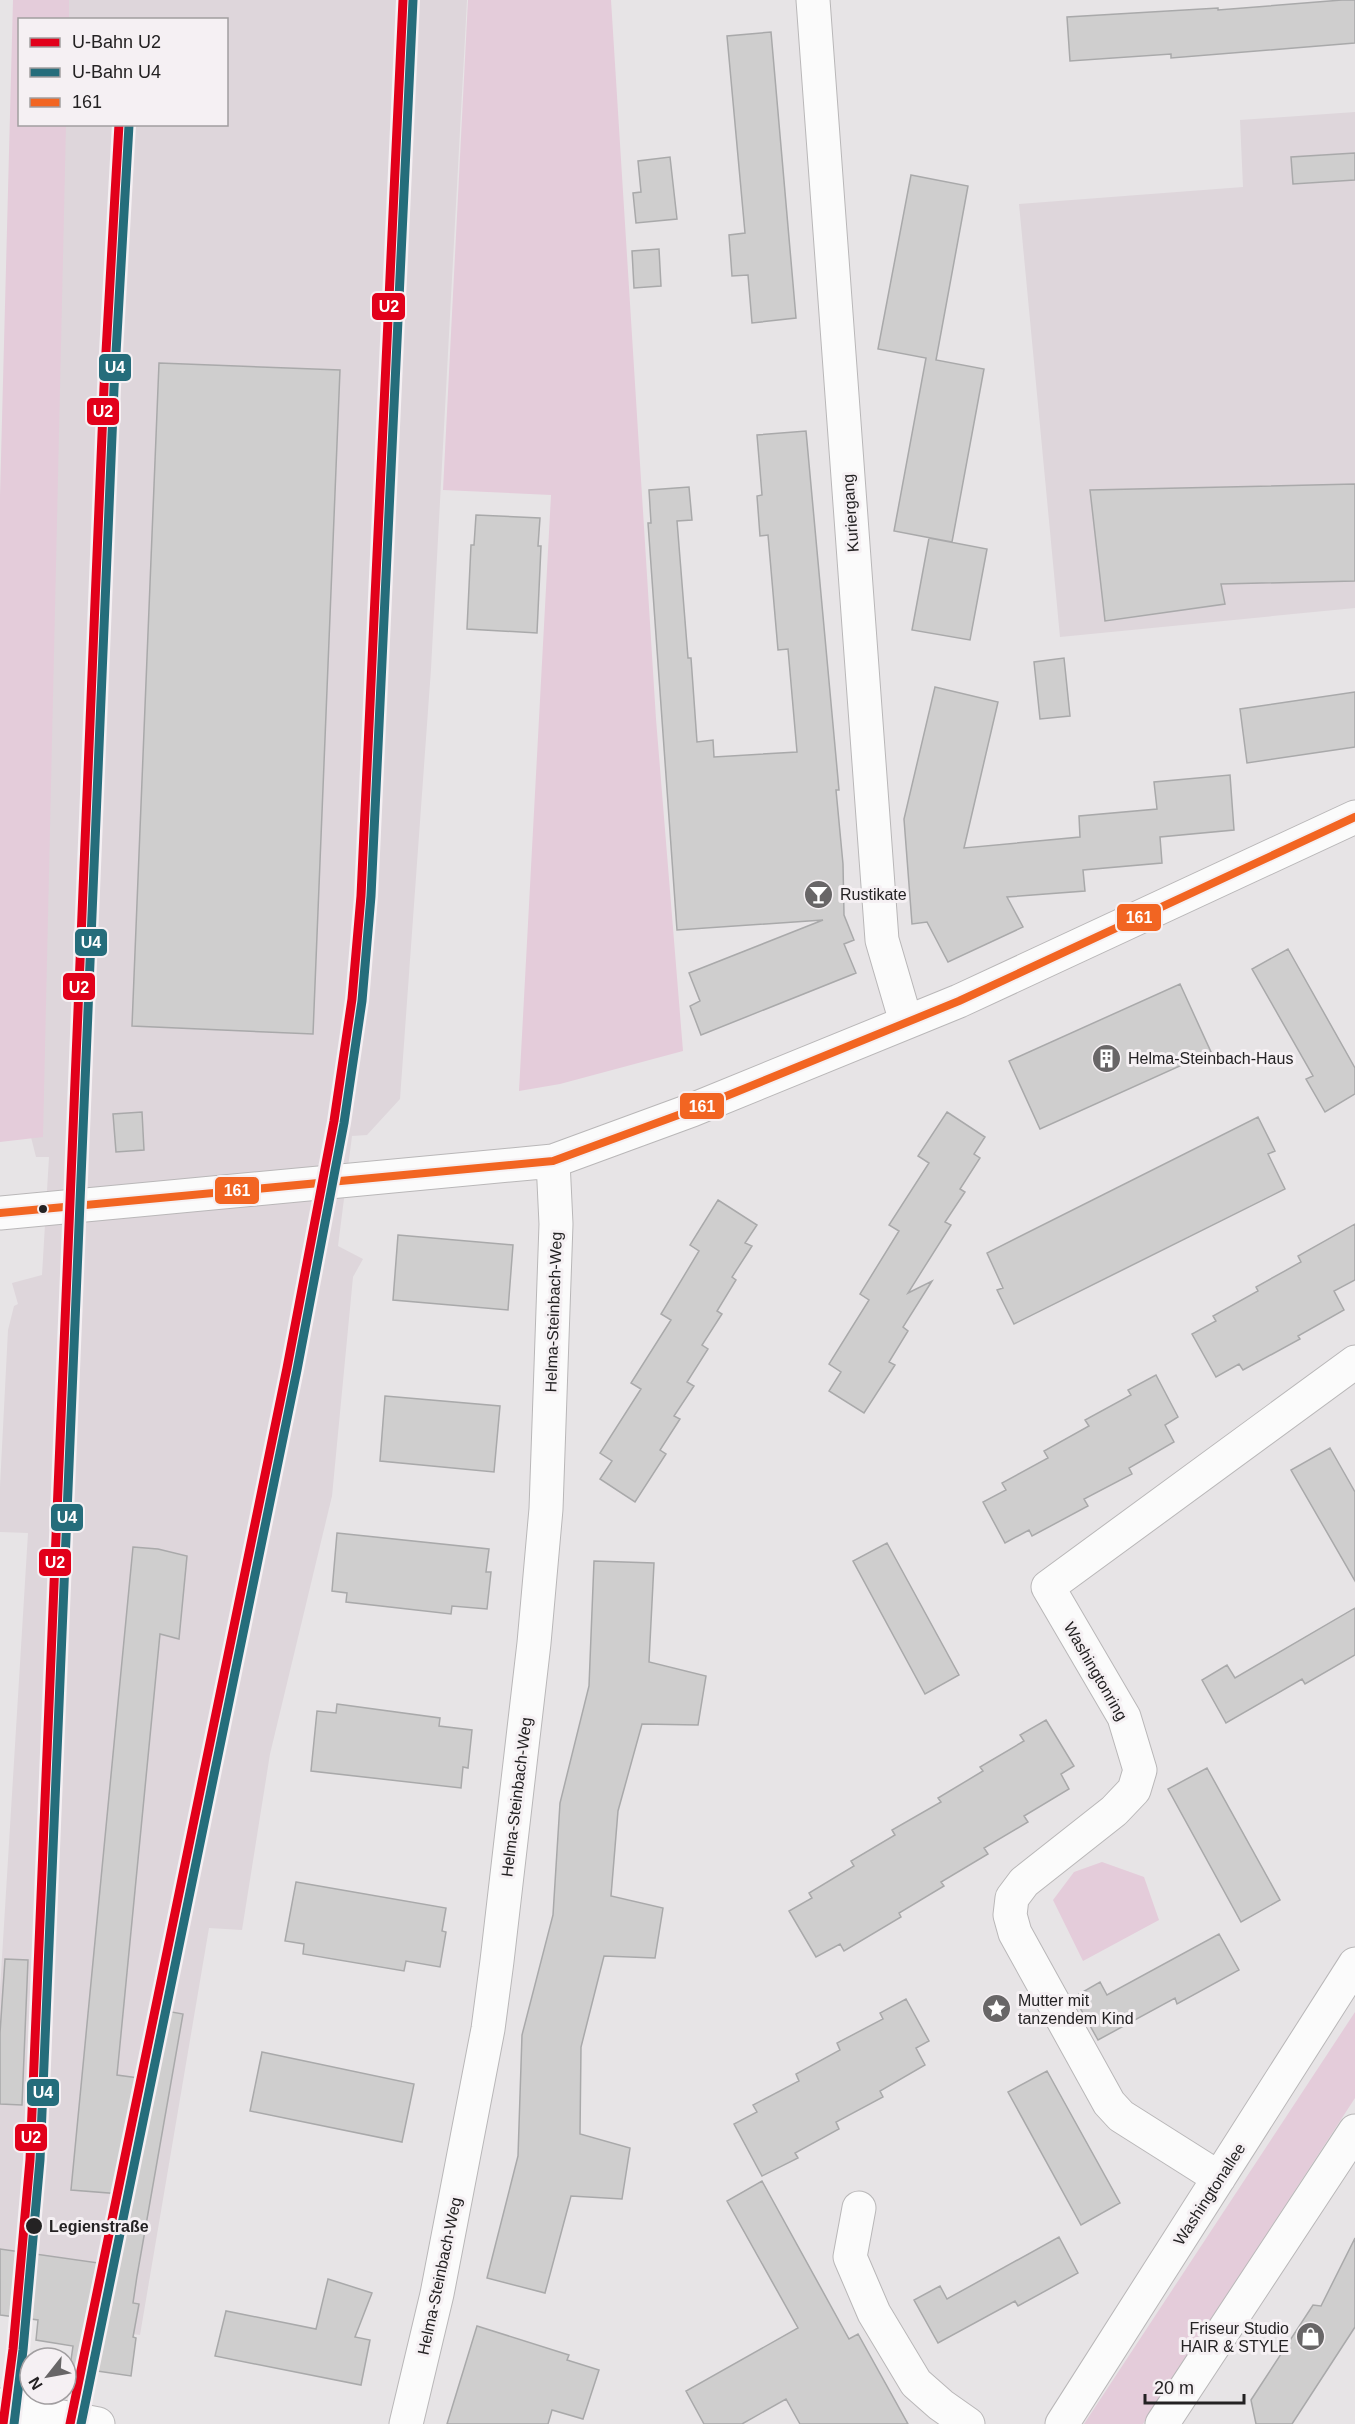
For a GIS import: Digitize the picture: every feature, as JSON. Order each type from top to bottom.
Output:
[{"type":"street","name":"Kuriergang","points":[[813,0],[882,940],[906,1022]]},
{"type":"street","points":[[14,1212],[554,1161],[692,1110],[959,1001],[1355,817]]},
{"type":"street","name":"Helma-Steinbach-Weg","points":[[406,2424],[437,2294],[488,2029],[534,1643],[546,1509],[556,1224],[554,1161]]},
{"type":"street","name":"Washingtonring","points":[[1220,2178],[1121,2116],[1110,2103],[1015,1933],[1010,1915],[1012,1898],[1024,1882],[1114,1811],[1134,1790],[1140,1770],[1124,1717],[1048,1587],[1355,1362]]},
{"type":"street","name":"Washingtonallee","points":[[1062,2424],[1355,1964]]},
{"type":"street","points":[[1162,2424],[1355,2131]]},
{"type":"street","points":[[859,2208],[850,2258],[874,2313],[916,2383],[968,2424]]},
{"type":"street","points":[[0,2405],[98,2424]]},
{"type":"shaded area","points":[[13,0],[69,0],[69,18],[18,18],[18,126],[66,126],[43,1137],[0,1142],[0,496]]},
{"type":"shaded area","points":[[62,0],[467,0],[431,669],[400,1099],[367,1135],[352,1136],[338,1246],[363,1259],[353,1277],[332,1496],[270,1754],[242,1930],[209,1928],[140,2335],[69,2326],[66,2345],[36,2340],[38,2320],[0,2315],[0,1990],[28,1533],[0,1532],[0,1486],[8,1330],[14,1306],[18,1304],[12,1283],[42,1275],[49,1157],[36,1157],[10,1054],[56,126],[228,126],[228,18],[61,18]]},
{"type":"shaded area","points":[[468,0],[611,0],[656,719],[683,1051],[560,1084],[519,1091],[551,495],[443,490]]},
{"type":"shaded area","points":[[1355,112],[1355,608],[1060,637],[1019,204],[1243,187],[1240,120]]},
{"type":"shaded area","points":[[1102,1862],[1144,1877],[1159,1920],[1083,1961],[1053,1900],[1074,1872]]},
{"type":"shaded area","points":[[1355,2012],[1355,2098],[1143,2424],[1084,2424]]},
{"type":"building","points":[[1355,0],[1355,43],[1171,58],[1171,54],[1070,61],[1067,17],[1218,8],[1218,10]]},
{"type":"building","points":[[771,32],[796,318],[752,323],[748,275],[732,276],[729,235],[745,233],[727,36]]},
{"type":"building","points":[[1355,153],[1355,180],[1293,184],[1291,157]]},
{"type":"building","points":[[670,157],[677,219],[636,223],[633,193],[641,192],[638,161]]},
{"type":"building","points":[[911,175],[968,186],[936,360],[984,369],[952,542],[894,531],[926,358],[878,349]]},
{"type":"building","points":[[659,249],[661,286],[634,288],[632,251]]},
{"type":"building","points":[[159,363],[340,370],[313,1034],[132,1026]]},
{"type":"building","points":[[806,431],[839,790],[836,790],[843,864],[844,915],[854,940],[844,944],[856,973],[701,1035],[690,1006],[700,1001],[689,973],[823,920],[677,930],[648,523],[651,523],[649,490],[689,487],[692,520],[677,521],[697,742],[713,740],[714,757],[797,752],[788,649],[778,650],[768,535],[760,536],[757,496],[762,495],[757,435]]},
{"type":"building","points":[[1355,484],[1355,581],[1221,584],[1225,604],[1105,621],[1090,490]]},
{"type":"building","points":[[476,515],[540,518],[537,633],[467,629],[471,545],[474,545]]},
{"type":"building","points":[[929,538],[987,549],[970,640],[912,630]]},
{"type":"building","points":[[1064,658],[1070,716],[1040,719],[1034,662]]},
{"type":"building","points":[[935,687],[998,702],[964,848],[1080,837],[1079,816],[1157,809],[1154,782],[1230,775],[1234,830],[1160,837],[1162,863],[1083,870],[1085,891],[1007,897],[1023,927],[948,962],[927,922],[912,924],[904,819]]},
{"type":"building","points":[[1355,692],[1355,747],[1247,763],[1240,709]]},
{"type":"building","points":[[1288,949],[1355,1068],[1355,1094],[1325,1112],[1306,1079],[1313,1076],[1252,969]]},
{"type":"building","name":"Helma-Steinbach-Haus","points":[[1180,984],[1211,1052],[1040,1129],[1009,1061]]},
{"type":"building","points":[[142,1112],[144,1150],[116,1152],[113,1114]]},
{"type":"building","points":[[947,1112],[985,1137],[974,1154],[980,1158],[960,1189],[965,1192],[945,1222],[951,1225],[908,1293],[932,1281],[903,1327],[908,1331],[889,1362],[895,1365],[864,1413],[829,1391],[841,1372],[829,1364],[869,1300],[860,1294],[899,1231],[889,1225],[929,1163],[918,1156]]},
{"type":"building","points":[[1258,1117],[1275,1151],[1268,1154],[1285,1189],[1014,1324],[997,1290],[1003,1288],[987,1253]]},
{"type":"building","points":[[718,1200],[757,1225],[745,1243],[752,1246],[732,1277],[736,1280],[717,1311],[722,1314],[702,1345],[708,1349],[687,1382],[694,1386],[674,1416],[680,1419],[660,1450],[666,1454],[635,1502],[600,1479],[612,1461],[600,1453],[641,1389],[631,1383],[671,1320],[661,1314],[699,1251],[690,1245]]},
{"type":"building","points":[[1355,1224],[1355,1280],[1334,1291],[1344,1310],[1298,1336],[1300,1339],[1243,1370],[1239,1364],[1216,1377],[1192,1334],[1216,1321],[1213,1316],[1258,1291],[1256,1287],[1301,1262],[1298,1256]]},
{"type":"building","points":[[398,1235],[513,1245],[508,1310],[393,1300]]},
{"type":"building","points":[[1156,1375],[1178,1417],[1165,1425],[1174,1442],[1129,1468],[1132,1474],[1084,1499],[1088,1506],[1032,1536],[1029,1530],[1005,1543],[983,1502],[1006,1490],[1002,1483],[1048,1458],[1044,1451],[1089,1426],[1085,1420],[1131,1395],[1128,1390]]},
{"type":"building","points":[[385,1396],[500,1406],[494,1472],[380,1461]]},
{"type":"building","points":[[1330,1448],[1355,1492],[1355,1581],[1291,1470]]},
{"type":"building","points":[[337,1533],[489,1549],[486,1572],[491,1572],[487,1609],[452,1606],[451,1614],[346,1602],[347,1593],[332,1591]]},
{"type":"building","points":[[887,1543],[959,1675],[925,1694],[853,1561]]},
{"type":"building","points":[[133,1547],[158,1549],[187,1556],[179,1639],[160,1634],[117,2075],[146,2079],[161,2010],[183,2014],[133,2303],[139,2304],[133,2337],[136,2338],[131,2376],[78,2368],[78,2346],[36,2340],[38,2320],[0,2315],[0,2249],[105,2264],[121,2194],[71,2190]]},
{"type":"building","points":[[594,1561],[654,1563],[649,1662],[706,1676],[698,1725],[642,1724],[618,1811],[611,1896],[663,1908],[655,1958],[604,1956],[581,2047],[580,2134],[630,2148],[622,2199],[571,2196],[545,2293],[487,2278],[518,2156],[522,2035],[553,1915],[560,1803],[589,1686]]},
{"type":"building","points":[[1355,1608],[1355,1655],[1305,1684],[1302,1679],[1226,1723],[1202,1680],[1227,1665],[1235,1678]]},
{"type":"building","points":[[337,1704],[440,1718],[439,1726],[472,1730],[468,1768],[463,1767],[461,1788],[311,1771],[317,1711],[336,1713]]},
{"type":"building","points":[[1046,1720],[1074,1766],[1061,1774],[1069,1789],[1024,1816],[1028,1822],[984,1848],[988,1854],[941,1882],[944,1886],[899,1913],[901,1917],[844,1951],[840,1944],[816,1957],[789,1911],[812,1898],[809,1893],[854,1866],[851,1861],[895,1835],[892,1830],[941,1802],[938,1798],[983,1771],[980,1767],[1024,1741],[1020,1735]]},
{"type":"building","points":[[1207,1768],[1280,1900],[1241,1922],[1168,1789]]},
{"type":"building","points":[[296,1882],[446,1908],[442,1931],[446,1932],[440,1967],[406,1961],[404,1971],[303,1954],[304,1944],[285,1941]]},
{"type":"building","points":[[1219,1934],[1239,1970],[1177,2004],[1175,1998],[1098,2040],[1074,1997],[1100,1982],[1107,1995]]},
{"type":"building","points":[[5,1959],[28,1960],[22,2105],[0,2104],[0,2033]]},
{"type":"building","points":[[906,1999],[929,2041],[916,2048],[925,2065],[880,2091],[883,2097],[836,2122],[839,2129],[795,2153],[798,2158],[762,2176],[734,2124],[757,2112],[753,2105],[799,2081],[796,2074],[840,2050],[837,2043],[883,2019],[880,2013]]},
{"type":"building","points":[[262,2052],[414,2084],[402,2142],[250,2111]]},
{"type":"building","points":[[1047,2071],[1120,2203],[1081,2225],[1008,2092]]},
{"type":"building","points":[[762,2181],[849,2339],[858,2334],[908,2424],[800,2424],[786,2399],[742,2424],[704,2424],[686,2391],[798,2328],[727,2201]]},
{"type":"building","points":[[1059,2237],[1078,2273],[1018,2306],[1015,2301],[938,2343],[914,2300],[940,2286],[947,2299]]},
{"type":"building","points":[[1355,2238],[1355,2327],[1292,2424],[1256,2424],[1251,2400],[1313,2305],[1321,2306]]},
{"type":"building","points":[[328,2279],[372,2293],[355,2337],[370,2340],[361,2385],[215,2356],[226,2311],[316,2329]]},
{"type":"building","points":[[477,2326],[569,2355],[567,2360],[599,2370],[583,2419],[552,2410],[548,2424],[447,2424]]},
{"type":"metro line","name":"U2","points":[[70,2424],[287,1368],[334,1121],[352,999],[361,896],[403,0]]},
{"type":"metro line","name":"U4","points":[[81,2424],[297,1370],[344,1123],[362,1001],[371,896],[413,0]]},
{"type":"metro line","name":"U2","points":[[3,2424],[13,2349],[30,2160],[104,387],[119,126]]},
{"type":"metro line","name":"U4","points":[[14,2424],[40,2160],[114,388],[129,126]]},
{"type":"transit line","name":"161","points":[[0,1213],[553,1161],[692,1110],[959,1001],[1355,817]]},
{"type":"place","name":"Rustikate","points":[[819,894]]},
{"type":"place","name":"Helma-Steinbach-Haus","points":[[1107,1058]]},
{"type":"place","name":"Mutter mit tanzendem Kind","points":[[997,2009]]},
{"type":"place","name":"Legienstraße","points":[[34,2226]]},
{"type":"place","name":"Friseur Studio HAIR & STYLE","points":[[1310,2337]]}]
